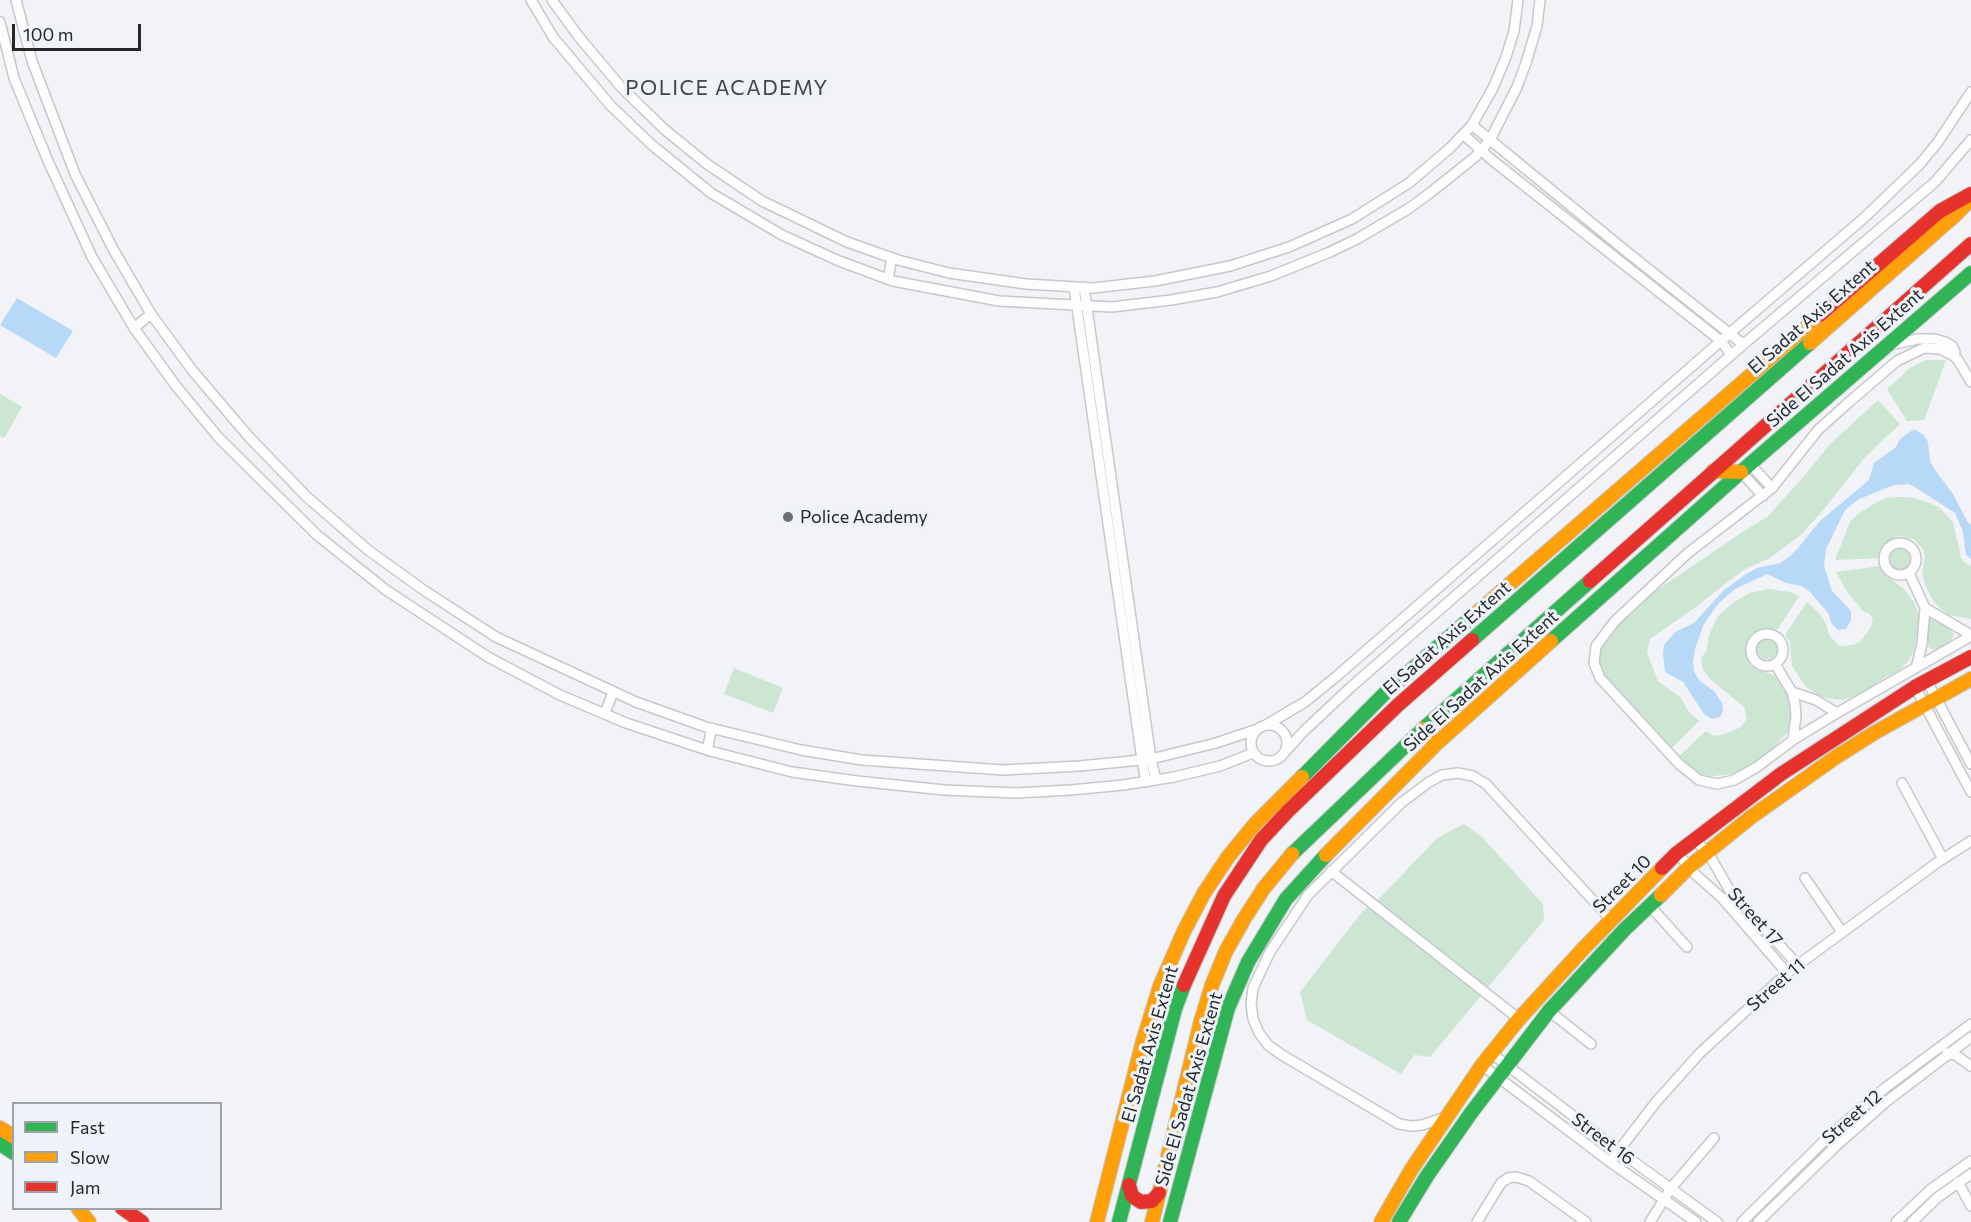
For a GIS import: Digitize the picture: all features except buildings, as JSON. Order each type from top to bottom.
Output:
[{"type":"street","points":[[16,0],[32,61],[75,174],[113,249],[151,314],[192,370],[249,437],[307,497],[368,550],[425,591],[496,637],[636,702],[712,728],[801,750],[862,760],[1003,770],[1146,759],[1216,743],[1256,730],[1305,702],[1901,185],[1938,142],[1971,92]]},
{"type":"street","points":[[531,0],[553,37],[611,106],[652,146],[711,193],[782,235],[839,261],[888,279],[947,293],[999,301],[1112,307],[1217,292],[1271,276],[1330,252],[1384,224],[1430,193],[1482,150],[1490,140],[1517,87],[1526,63],[1540,0]]},
{"type":"street","points":[[552,0],[579,37],[621,87],[664,129],[707,164],[762,201],[847,242],[892,258],[949,273],[1026,284],[1079,287],[1155,281],[1230,266],[1289,247],[1352,219],[1381,202],[1430,167],[1472,125],[1506,57],[1514,31],[1518,0]]},
{"type":"street","points":[[0,22],[14,78],[48,161],[92,257],[134,328],[176,386],[219,438],[285,505],[349,562],[423,615],[488,657],[560,695],[707,750],[792,772],[857,781],[944,790],[1016,793],[1071,790],[1151,781],[1220,766],[1253,753]]},
{"type":"street","points":[[1472,125],[1627,252],[1739,341],[1745,343]]},
{"type":"street","points":[[1464,135],[1721,341],[1731,355]]},
{"type":"street","points":[[1256,730],[1250,741],[1257,758],[1269,761],[1280,757],[1350,687],[1731,355],[1935,182],[1971,141]]},
{"type":"street","points":[[1096,1222],[1143,1041],[1160,986],[1194,912],[1216,875],[1241,840],[1270,808],[1387,692],[1940,211],[1971,194]]},
{"type":"street","name":"El Sadat Axis Extent","points":[[1119,1222],[1175,1009],[1188,972],[1224,896],[1261,840],[1398,705],[1971,199]]},
{"type":"street","points":[[1152,1222],[1201,1021],[1216,977],[1244,919],[1264,888],[1287,859],[1312,832],[1423,729],[1971,244]]},
{"type":"street","points":[[888,279],[892,258]]},
{"type":"street","name":"Side El Sadat Axis Extent","points":[[1170,1222],[1228,1008],[1248,962],[1286,899],[1306,875],[1436,744],[1746,468],[1971,273]]},
{"type":"street","points":[[1079,287],[1076,305],[1151,781]]},
{"type":"street","points":[[1079,287],[1087,306],[1146,759]]},
{"type":"street","points":[[134,328],[151,314]]},
{"type":"street","points":[[1885,346],[1918,339],[1935,339],[1952,346],[1954,356]]},
{"type":"street","points":[[1925,608],[1971,635],[1837,713],[1734,780],[1717,784],[1699,780],[1679,764],[1600,678],[1594,663],[1596,646],[1615,621],[1688,553],[1772,488],[1818,430],[1897,361],[1924,348],[1940,349],[1954,356],[1963,366],[1971,382]]},
{"type":"street","points":[[1713,471],[1746,468],[1772,488]]},
{"type":"street","points":[[1746,468],[1763,496]]},
{"type":"street","points":[[1909,573],[1925,608],[1923,638],[1916,668]]},
{"type":"street","name":"Street 10","points":[[1381,1222],[1411,1170],[1491,1053],[1519,1019],[1611,920],[1677,853],[1781,774],[1921,684],[1971,657]]},
{"type":"street","points":[[1775,664],[1792,692],[1796,716],[1793,740]]},
{"type":"street","name":"Street 10","points":[[1400,1222],[1427,1176],[1549,1011],[1618,937],[1689,867],[1751,817],[1827,764],[1874,733],[1971,679]]},
{"type":"street","points":[[1921,684],[1971,792]]},
{"type":"street","points":[[1921,684],[1971,764]]},
{"type":"street","points":[[604,713],[613,692]]},
{"type":"street","points":[[1792,692],[1816,700],[1837,713]]},
{"type":"street","points":[[1266,725],[1272,725],[1282,731],[1287,741],[1284,753]]},
{"type":"street","points":[[707,750],[712,728]]},
{"type":"street","points":[[1423,729],[1436,744]]},
{"type":"street","points":[[1446,1117],[1422,1125],[1399,1124],[1282,1055],[1268,1045],[1259,1033],[1253,1018],[1251,1003],[1253,988],[1287,924],[1308,895],[1386,816],[1414,792],[1442,776],[1458,773],[1473,776],[1486,784],[1611,920]]},
{"type":"street","points":[[1902,783],[1943,859]]},
{"type":"street","name":"Street 17","points":[[1694,838],[1706,852],[1730,891],[1797,964]]},
{"type":"street","name":"Street 11","points":[[1610,1162],[1656,1102],[1700,1053],[1797,964],[1971,841]]},
{"type":"street","name":"Street 17","points":[[1677,853],[1722,898],[1787,973]]},
{"type":"street","points":[[1331,871],[1519,1019]]},
{"type":"street","points":[[1805,878],[1842,932]]},
{"type":"street","points":[[1650,906],[1687,947]]},
{"type":"street","points":[[1549,1011],[1591,1044]]},
{"type":"street","name":"Street 12","points":[[1742,1222],[1829,1136],[1885,1088],[1971,1024]]},
{"type":"street","name":"Street 12","points":[[1758,1222],[1836,1146],[1887,1101],[1947,1053],[1971,1037]]},
{"type":"street","name":"Street 16","points":[[1491,1053],[1503,1071],[1610,1162],[1696,1222]]},
{"type":"street","points":[[1947,1053],[1957,1056],[1971,1066]]},
{"type":"street","name":"Street 16","points":[[1482,1065],[1503,1071],[1718,1222]]},
{"type":"street","points":[[1829,1136],[1836,1146]]},
{"type":"street","points":[[1650,1222],[1671,1188],[1714,1138]]},
{"type":"street","points":[[1896,1222],[1931,1189],[1971,1161]]},
{"type":"street","points":[[1912,1222],[1958,1182],[1971,1174]]},
{"type":"street","points":[[1478,1222],[1501,1183],[1508,1178],[1516,1177],[1529,1181],[1586,1222]]},
{"type":"street","points":[[1958,1182],[1971,1206]]},
{"type":"street","points":[[1129,1185],[1131,1196],[1141,1202],[1152,1201],[1160,1193]]},
{"type":"street","points":[[123,1210],[142,1222]]},
{"type":"green space","points":[[1926,360],[1946,360],[1924,420],[1907,421],[1887,389],[1910,368]]},
{"type":"green space","points":[[0,394],[22,407],[4,438],[0,436]]},
{"type":"green space","points":[[1878,400],[1900,424],[1866,456],[1802,534],[1770,558],[1744,570],[1650,639],[1647,653],[1658,681],[1680,697],[1689,712],[1699,721],[1671,749],[1612,687],[1599,669],[1600,644],[1638,603],[1767,517],[1829,445]]},
{"type":"green space","points":[[1909,497],[1939,507],[1953,522],[1961,557],[1971,566],[1971,619],[1949,615],[1932,599],[1922,573],[1925,555],[1923,549],[1913,539],[1895,537],[1884,544],[1879,558],[1835,560],[1850,522],[1858,514],[1887,498]]},
{"type":"green space","points":[[1901,549],[1909,553],[1913,561],[1909,569],[1901,573],[1893,569],[1889,561],[1893,553]]},
{"type":"green space","points":[[1881,566],[1887,576],[1905,590],[1918,612],[1920,626],[1913,653],[1899,671],[1887,676],[1861,694],[1842,700],[1818,695],[1806,687],[1792,666],[1790,642],[1785,635],[1807,602],[1820,614],[1829,635],[1839,646],[1853,645],[1861,641],[1873,620],[1870,614],[1864,612],[1847,592],[1836,572]]},
{"type":"green space","points":[[1768,589],[1790,592],[1799,596],[1778,629],[1761,630],[1753,635],[1746,644],[1746,655],[1751,665],[1780,678],[1788,689],[1791,702],[1791,728],[1772,750],[1739,773],[1706,777],[1696,772],[1679,756],[1706,731],[1714,736],[1728,733],[1741,727],[1747,718],[1744,707],[1710,679],[1703,670],[1701,658],[1707,650],[1709,635],[1718,616],[1734,602],[1750,593]]},
{"type":"green space","points":[[1928,617],[1950,629],[1954,635],[1948,645],[1944,643],[1944,647],[1940,650],[1931,649],[1928,646]]},
{"type":"green space","points":[[1768,635],[1776,639],[1780,647],[1776,655],[1768,659],[1760,655],[1756,647],[1760,639]]},
{"type":"green space","points":[[734,668],[783,688],[773,713],[724,694]]},
{"type":"green space","points":[[1464,824],[1482,837],[1543,904],[1544,920],[1430,1057],[1414,1055],[1401,1074],[1307,1020],[1300,992],[1362,912],[1383,895],[1437,838]]},
{"type":"water","points":[[17,298],[73,331],[56,358],[0,325]]},
{"type":"water","points":[[1914,429],[1924,435],[1928,442],[1930,461],[1971,525],[1971,559],[1966,555],[1963,532],[1955,513],[1909,484],[1894,485],[1859,499],[1845,510],[1826,549],[1824,566],[1832,591],[1851,611],[1851,620],[1846,629],[1838,630],[1832,624],[1828,613],[1802,586],[1786,583],[1767,574],[1735,589],[1720,602],[1710,615],[1703,626],[1695,649],[1694,672],[1700,681],[1715,692],[1722,703],[1723,711],[1720,717],[1712,719],[1704,714],[1683,682],[1665,672],[1664,645],[1675,632],[1694,623],[1723,591],[1746,574],[1757,568],[1780,563],[1789,557],[1820,521],[1869,480],[1874,463],[1896,447],[1900,439]]},
{"type":"traffic: fast","points":[[1551,641],[1750,464],[1971,273]]},
{"type":"traffic: fast","points":[[1472,640],[1810,343]]},
{"type":"traffic: fast","points":[[1292,854],[1423,729],[1590,581]]},
{"type":"traffic: fast","points":[[1302,777],[1387,691],[1474,615]]},
{"type":"traffic: fast","points":[[1170,1222],[1228,1008],[1248,962],[1286,899],[1326,855]]},
{"type":"traffic: fast","points":[[1399,1222],[1427,1176],[1471,1113],[1549,1011],[1625,929],[1661,895]]},
{"type":"traffic: fast","points":[[1119,1222],[1175,1009],[1184,985]]},
{"type":"traffic: fast","points":[[0,1144],[12,1152]]},
{"type":"traffic: slow","points":[[1810,343],[1971,199]]},
{"type":"traffic: slow","points":[[1474,615],[1820,315]]},
{"type":"traffic: slow","points":[[1713,471],[1741,472]]},
{"type":"traffic: slow","points":[[1326,855],[1436,744],[1551,641]]},
{"type":"traffic: slow","points":[[1661,895],[1689,867],[1751,817],[1836,757],[1971,679]]},
{"type":"traffic: slow","points":[[1423,729],[1436,744]]},
{"type":"traffic: slow","points":[[1097,1222],[1143,1041],[1160,986],[1184,931],[1204,893],[1228,857],[1255,824],[1302,777]]},
{"type":"traffic: slow","points":[[1152,1222],[1201,1021],[1212,985],[1226,951],[1244,919],[1264,888],[1292,854]]},
{"type":"traffic: slow","points":[[1381,1222],[1411,1170],[1482,1065],[1519,1019],[1662,868]]},
{"type":"traffic: slow","points":[[0,1128],[12,1136]]},
{"type":"traffic: slow","points":[[80,1210],[89,1222]]},
{"type":"traffic: jam","points":[[1820,315],[1940,211],[1971,194]]},
{"type":"traffic: jam","points":[[1590,581],[1971,244]]},
{"type":"traffic: jam","points":[[1184,985],[1224,896],[1261,840],[1398,705],[1472,640]]},
{"type":"traffic: jam","points":[[1662,868],[1677,853],[1781,774],[1915,687],[1971,657]]},
{"type":"traffic: jam","points":[[1129,1185],[1132,1196],[1141,1202],[1152,1201],[1159,1193]]},
{"type":"traffic: jam","points":[[125,1210],[142,1222]]},
{"type":"place","name":"Police Academy","points":[[788,517]]},
{"type":"district","name":"POLICE ACADEMY","points":[[727,88]]}]
